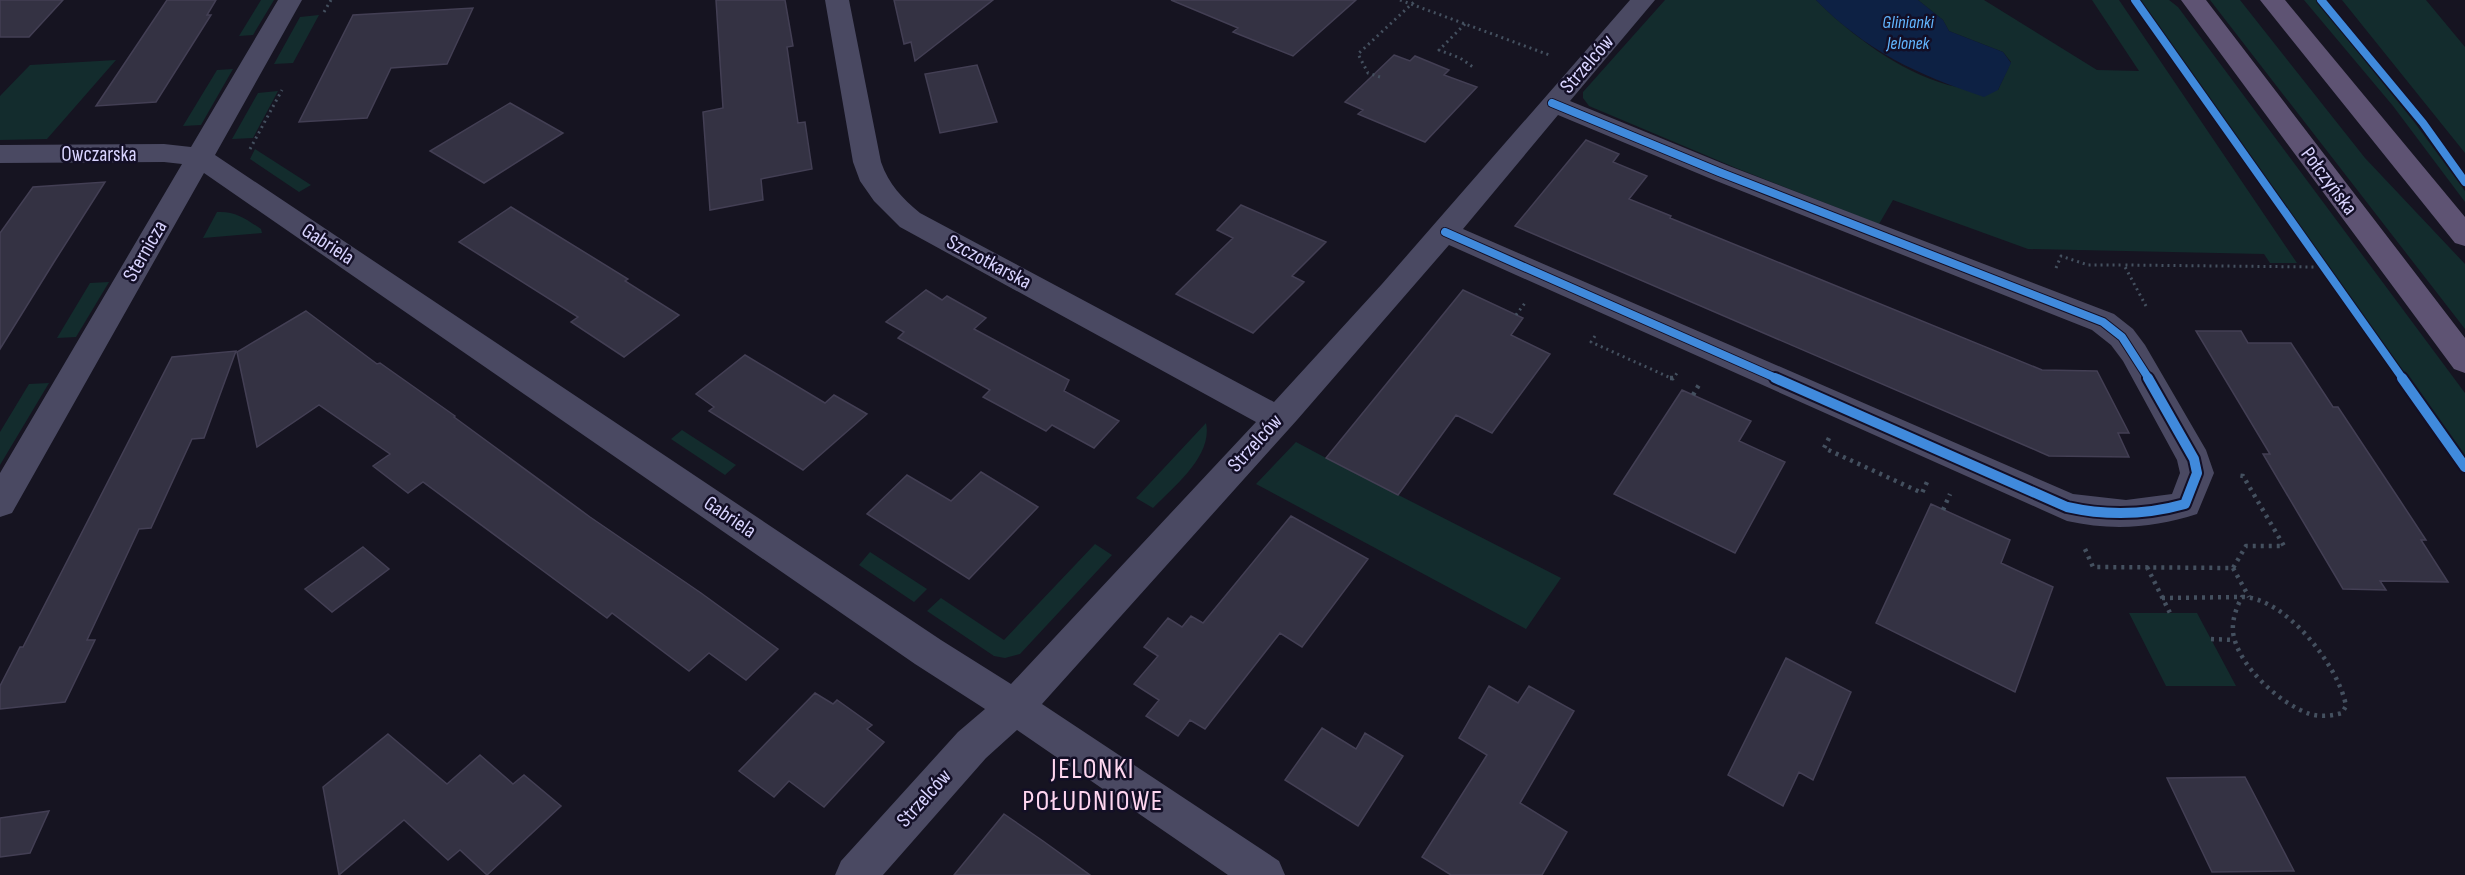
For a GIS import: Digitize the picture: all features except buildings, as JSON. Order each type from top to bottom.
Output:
[{"type":"main road","name":"Połczyńska","points":[[2193,0],[2465,361]]},
{"type":"main road","points":[[2272,0],[2465,236]]},
{"type":"street","name":"Sternicza","points":[[0,503],[290,0]]},
{"type":"street","name":"Szczotkarska","points":[[837,0],[867,162],[873,182],[891,204],[910,220],[1277,419]]},
{"type":"street","name":"Strzelców","points":[[856,875],[972,745],[1015,707],[1277,419],[1445,232],[1552,103],[1643,0]]},
{"type":"street","points":[[1445,232],[2067,507],[2093,513],[2161,512],[2185,504],[2197,473],[2193,459],[2134,353],[2122,337],[2103,321],[1719,172],[1552,103]]},
{"type":"street","name":"Owczarska","points":[[0,154],[164,153],[199,157]]},
{"type":"street","name":"Gabriela","points":[[199,157],[928,652],[1015,707],[1264,875]]},
{"type":"path","points":[[1400,0],[1553,57]]},
{"type":"path","points":[[1380,78],[1368,73],[1358,54],[1416,0]]},
{"type":"path","points":[[1465,24],[1439,50],[1473,67]]},
{"type":"path","points":[[2314,253],[2327,272]]},
{"type":"path","points":[[2044,297],[2061,256],[2088,265],[2315,267]]},
{"type":"path","points":[[2124,265],[2146,306]]},
{"type":"path","points":[[2083,546],[2093,567],[2233,568]]},
{"type":"path","points":[[2233,568],[2246,546],[2284,546]]},
{"type":"path","points":[[2147,567],[2170,613]]},
{"type":"path","points":[[2233,568],[2250,597]]},
{"type":"path","points":[[2162,598],[2242,597],[2250,597],[2273,606],[2308,639],[2337,680],[2345,700],[2344,710],[2335,717],[2327,718],[2292,705],[2277,695],[2258,677],[2234,640],[2233,618],[2242,597]]},
{"type":"path","points":[[2211,639],[2234,640]]},
{"type":"green space","points":[[261,0],[274,0],[253,35],[239,36]]},
{"type":"green space","points":[[1665,0],[1816,0],[1860,39],[1912,71],[1948,85],[1998,90],[2011,62],[2003,52],[1949,31],[1943,20],[1918,0],[1984,0],[2097,70],[2139,71],[2092,0],[2119,0],[2297,263],[2270,263],[2264,254],[2028,249],[1893,200],[1879,224],[1736,168],[1589,106],[1583,98],[1583,92]]},
{"type":"green space","points":[[2138,0],[2169,0],[2178,7],[2465,393],[2465,458]]},
{"type":"green space","points":[[2210,0],[2240,0],[2365,158],[2465,264],[2465,329]]},
{"type":"green space","points":[[2304,0],[2316,0],[2415,123],[2465,191],[2465,202],[2393,106]]},
{"type":"green space","points":[[2342,0],[2426,0],[2465,47],[2465,153]]},
{"type":"green space","points":[[319,15],[293,63],[274,64],[300,17]]},
{"type":"green space","points":[[116,60],[47,139],[0,140],[0,96],[30,65]]},
{"type":"green space","points":[[233,69],[201,125],[183,126],[217,70]]},
{"type":"green space","points":[[278,91],[253,138],[232,139],[258,93]]},
{"type":"green space","points":[[255,149],[311,185],[299,192],[250,159]]},
{"type":"green space","points":[[217,212],[240,216],[261,229],[262,233],[203,238]]},
{"type":"green space","points":[[109,282],[76,337],[57,338],[90,283]]},
{"type":"green space","points":[[49,383],[0,465],[0,432],[29,384]]},
{"type":"green space","points":[[1206,423],[1207,435],[1204,447],[1198,459],[1181,480],[1153,508],[1136,498]]},
{"type":"green space","points":[[682,430],[736,465],[725,475],[671,439]]},
{"type":"green space","points":[[1296,442],[1561,578],[1526,629],[1256,484]]},
{"type":"green space","points":[[1095,544],[1112,555],[1020,654],[1005,658],[994,656],[927,611],[941,598],[1004,640]]},
{"type":"green space","points":[[870,552],[927,589],[914,602],[859,565]]},
{"type":"green space","points":[[2129,613],[2197,613],[2236,686],[2166,686]]},
{"type":"water","name":"Glinianki Jelonek","points":[[1816,0],[1918,0],[1943,20],[1949,31],[2003,52],[2011,63],[1998,90],[1984,97],[1937,80],[1894,59],[1854,34]]},
{"type":"cycle path","points":[[2135,0],[2465,467]]},
{"type":"cycle path","points":[[2321,0],[2423,123],[2465,182]]},
{"type":"cycle path","points":[[1445,232],[2067,507],[2126,514],[2157,511],[2185,504],[2197,473],[2194,459],[2134,353],[2122,337],[2103,322],[1719,172],[1552,103]]},
{"type":"district","name":"JELONKI POŁUDNIOWE","points":[[1093,785]]}]
